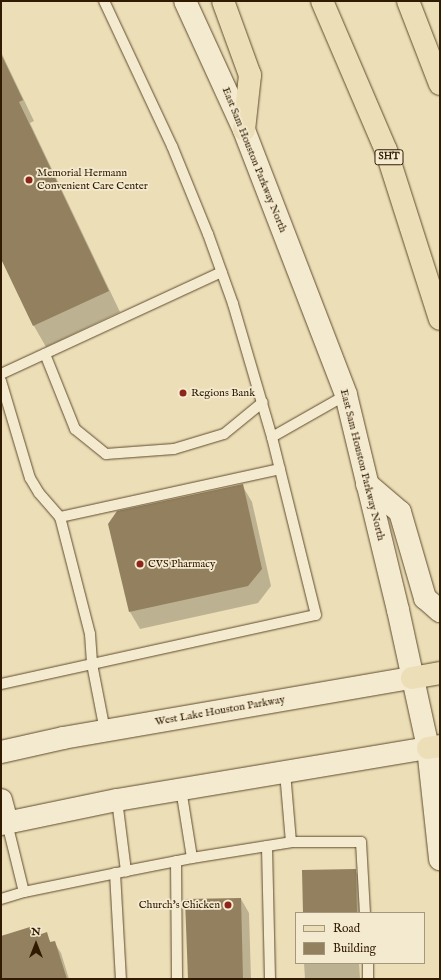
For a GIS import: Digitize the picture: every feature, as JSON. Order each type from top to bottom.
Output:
[{"type":"main road","name":"East Sam Houston Parkway North","points":[[184,1],[244,130],[346,395],[398,610],[412,678],[434,748],[440,859]]},
{"type":"main road","points":[[223,1],[250,75],[244,130]]},
{"type":"main road","name":"SHT","points":[[322,1],[386,150],[440,319]]},
{"type":"main road","points":[[408,1],[440,84]]},
{"type":"main road","points":[[368,484],[400,512],[425,598],[440,611]]},
{"type":"main road","name":"West Lake Houston Parkway","points":[[1,752],[63,738],[440,673]]},
{"type":"main road","points":[[1,800],[4,824],[117,800],[434,748]]},
{"type":"lane","points":[[1,684],[316,615],[263,402],[222,272],[189,186],[104,1]]},
{"type":"lane","points":[[1,374],[222,272]]},
{"type":"lane","points":[[45,354],[75,429],[106,454],[174,449],[224,434],[263,402]]},
{"type":"lane","points":[[1,381],[30,478],[39,493],[60,517],[90,634],[92,664],[106,731]]},
{"type":"lane","points":[[272,437],[346,395]]},
{"type":"lane","points":[[60,517],[280,468]]},
{"type":"lane","points":[[285,772],[291,842]]},
{"type":"lane","points":[[181,789],[192,858]]},
{"type":"lane","points":[[117,800],[126,871]]},
{"type":"lane","points":[[4,824],[24,892]]},
{"type":"lane","points":[[1,899],[24,892],[176,861],[291,842],[361,842],[365,912]]},
{"type":"lane","points":[[267,846],[270,979]]},
{"type":"lane","points":[[176,861],[177,979]]},
{"type":"lane","points":[[115,873],[121,979]]},
{"type":"lane","points":[[368,964],[368,979]]},
{"type":"building","name":"Memorial Hermann Convenient Care Center","points":[[1,54],[23,100],[19,102],[109,291],[33,326],[1,259]]},
{"type":"building","name":"CVS Pharmacy","points":[[243,484],[262,569],[248,586],[129,612],[108,524],[117,511]]},
{"type":"building","points":[[356,869],[357,912],[303,912],[302,870]]},
{"type":"building","points":[[241,898],[243,979],[188,979],[185,899]]},
{"type":"building","points":[[30,927],[33,937],[47,932],[50,942],[55,941],[67,979],[1,979],[1,936]]},
{"type":"place","name":"Memorial Hermann Convenient Care Center","points":[[29,180]]},
{"type":"place","name":"Regions Bank","points":[[183,393]]},
{"type":"place","name":"CVS Pharmacy","points":[[140,564]]},
{"type":"place","name":"Church's Chicken","points":[[228,905]]}]
